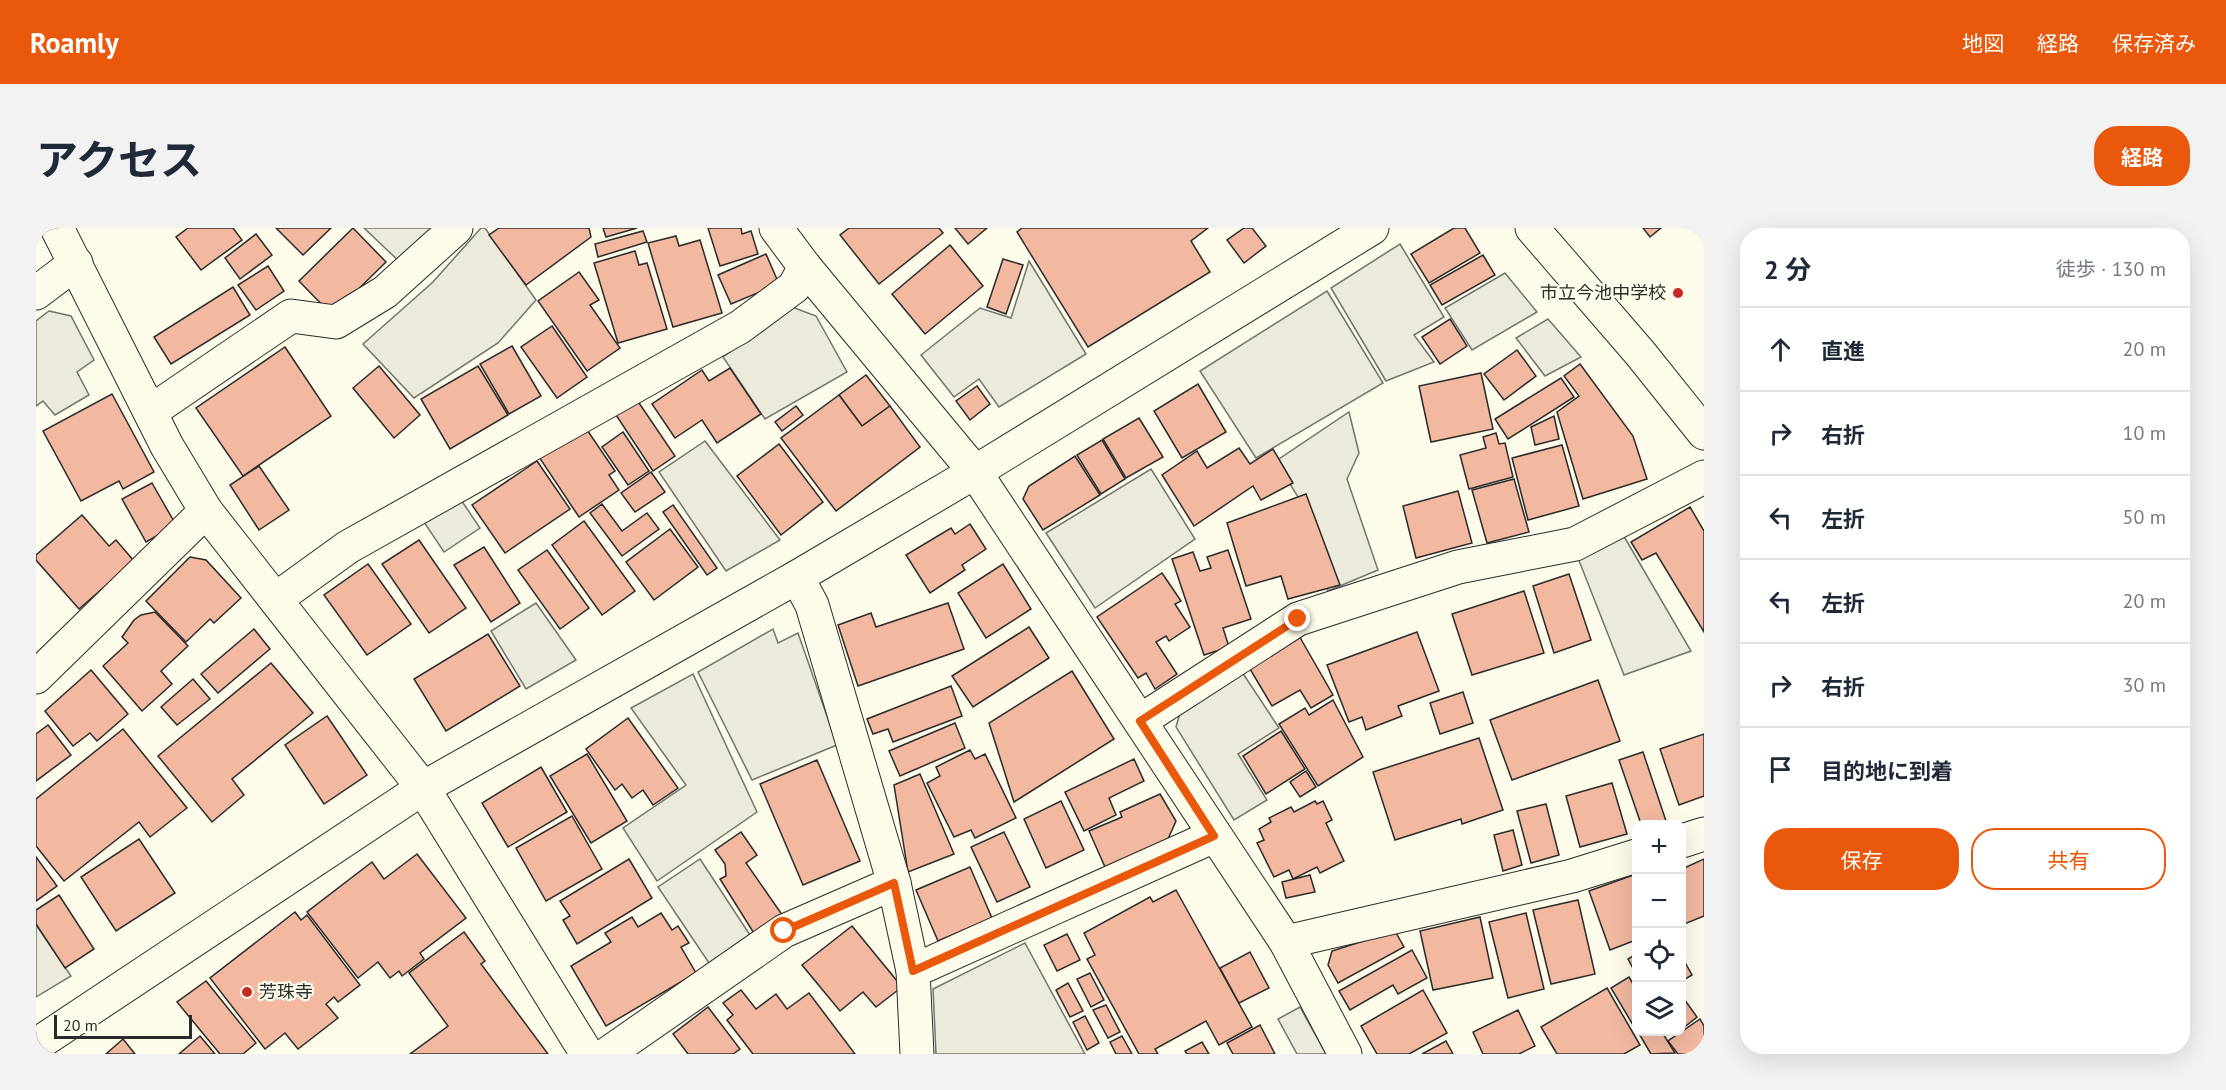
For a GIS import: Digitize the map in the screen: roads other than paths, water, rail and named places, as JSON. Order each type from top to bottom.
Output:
[{"type":"street","points":[[57,228],[167,446],[206,511],[423,788],[586,1054]]},
{"type":"street","points":[[150,412],[291,316],[336,322],[385,292],[456,228]]},
{"type":"street","points":[[47,1046],[423,788],[797,577],[975,472],[1372,228]]},
{"type":"street","points":[[1532,228],[1640,353],[1704,433]]},
{"type":"street","points":[[788,232],[805,267],[975,472],[1286,942],[1345,1054]]},
{"type":"street","points":[[36,292],[76,263]]},
{"type":"street","points":[[276,599],[348,547],[740,327],[794,287],[805,267]]},
{"type":"street","points":[[1140,721],[1298,619],[1458,567],[1575,544],[1704,477]]},
{"type":"street","points":[[36,676],[206,511]]},
{"type":"street","points":[[797,577],[813,605],[894,883],[913,971],[917,1054]]},
{"type":"street","points":[[1686,840],[1704,834]]},
{"type":"street","points":[[913,971],[1214,836]]},
{"type":"street","points":[[1286,942],[1572,876],[1632,856]]},
{"type":"street","points":[[607,1054],[784,931],[894,883]]},
{"type":"place","name":"市立今池中学校","points":[[1678,293]]},
{"type":"place","name":"芳珠寺","points":[[247,992]]}]
